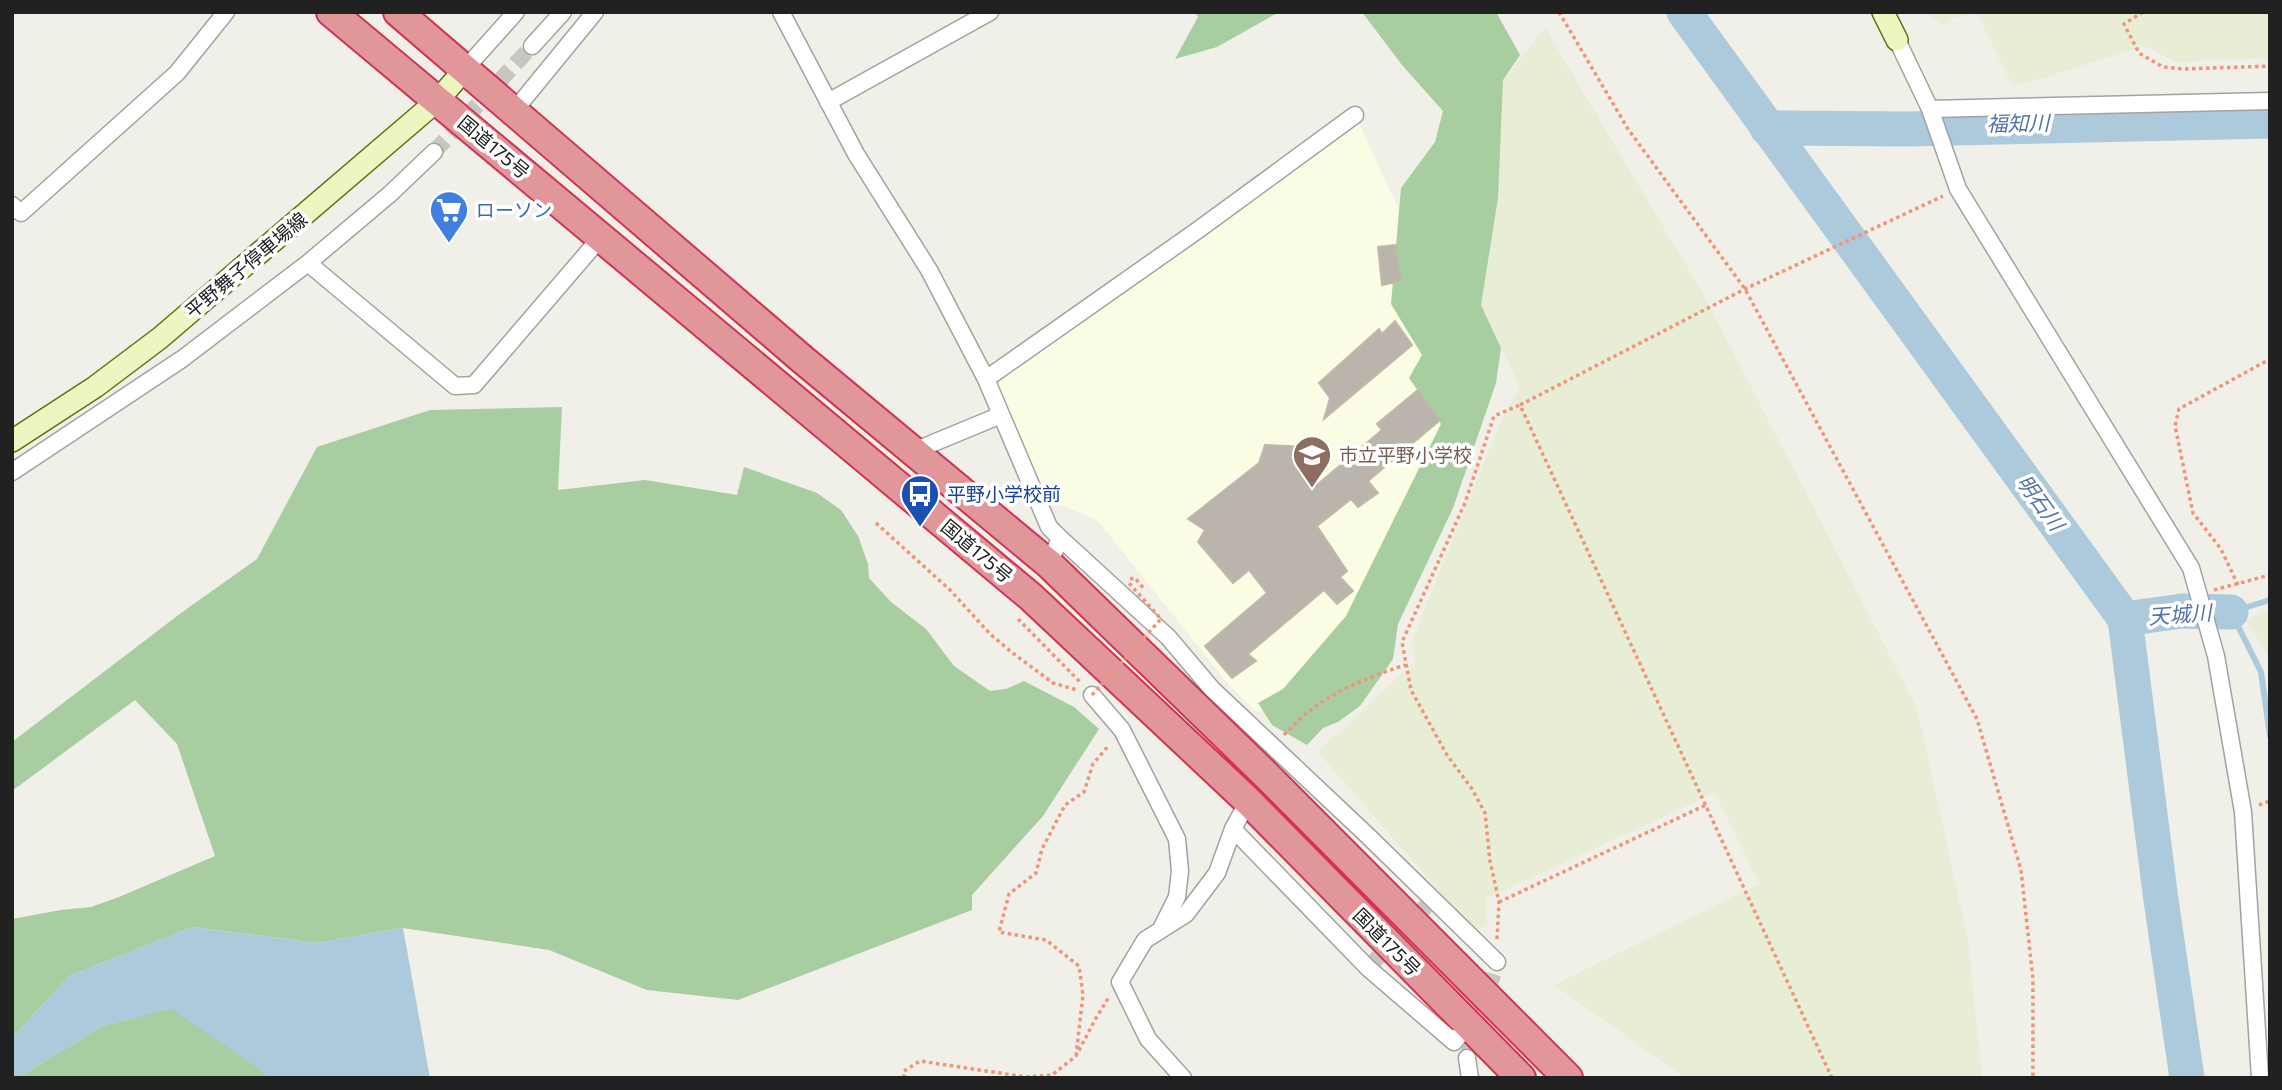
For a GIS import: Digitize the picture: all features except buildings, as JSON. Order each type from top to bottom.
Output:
[{"type":"highway","name":"国道175号","points":[[331,12],[1031,597],[1248,801],[1521,1078]]},
{"type":"highway","name":"国道175号","points":[[398,12],[802,359],[1049,564],[1262,771],[1568,1078]]},
{"type":"main road","points":[[1884,12],[1897,40]]},
{"type":"main road","name":"平野舞子停車場線","points":[[12,441],[94,387],[160,338],[438,100],[465,69]]},
{"type":"street","points":[[12,205],[21,213],[177,73],[226,12]]},
{"type":"street","points":[[465,69],[516,12]]},
{"type":"street","points":[[532,46],[564,12]]},
{"type":"street","points":[[514,111],[595,12]]},
{"type":"street","points":[[781,12],[856,154],[929,271],[986,379],[1049,527],[1168,637],[1212,689],[1497,962]]},
{"type":"street","points":[[828,102],[985,13]]},
{"type":"street","points":[[1897,40],[1930,109],[1958,189],[2191,568],[2216,656],[2243,812],[2260,1078]]},
{"type":"street","points":[[1930,109],[2270,101]]},
{"type":"street","points":[[986,379],[1198,230],[1355,115]]},
{"type":"street","points":[[12,472],[182,359],[308,263],[390,194],[434,152]]},
{"type":"street","points":[[308,263],[455,386],[474,386],[601,237]]},
{"type":"street","points":[[160,338],[182,359]]},
{"type":"street","points":[[914,451],[1001,415]]},
{"type":"street","points":[[1049,564],[1060,538]]},
{"type":"street","points":[[1092,695],[1122,730],[1177,839],[1180,871],[1177,897],[1161,929]]},
{"type":"street","points":[[1183,1078],[1148,1039],[1120,982],[1145,940],[1186,914],[1217,873],[1233,830],[1248,801]]},
{"type":"street","points":[[1233,830],[1368,968],[1454,1042],[1468,1025]]},
{"type":"street","points":[[1467,1058],[1470,1078]]},
{"type":"path","points":[[1559,12],[1628,129],[1745,289],[1977,719],[2021,870],[2033,979],[2033,1078]]},
{"type":"path","points":[[2143,12],[2124,24],[2139,53],[2162,67],[2184,69],[2270,65]]},
{"type":"path","points":[[1497,962],[1499,902],[1490,861],[1485,813],[1472,789],[1447,755],[1411,690],[1402,642],[1465,503],[1494,416],[1745,289],[1958,189]]},
{"type":"path","points":[[2238,585],[2221,550],[2193,513],[2175,426],[2179,409],[2270,359]]},
{"type":"path","points":[[1520,405],[1832,1078]]},
{"type":"path","points":[[876,523],[950,590],[991,635],[1014,654],[1053,683],[1092,695],[1161,619],[1127,581]]},
{"type":"path","points":[[2198,593],[2270,575]]},
{"type":"path","points":[[1281,738],[1298,719],[1330,695],[1374,675],[1405,665]]},
{"type":"path","points":[[1076,1056],[1083,995],[1079,966],[1046,940],[999,932],[1009,894],[1036,873],[1042,849],[1065,805],[1084,792],[1093,764],[1122,730]]},
{"type":"path","points":[[1499,902],[1706,805]]},
{"type":"path","points":[[904,1078],[904,1071],[920,1061],[1026,1077],[1052,1075],[1076,1056],[1096,1018],[1120,982]]},
{"type":"shaded area","points":[[1927,12],[1971,12],[1941,24]]},
{"type":"shaded area","points":[[1976,12],[2270,12],[2270,58],[2176,62],[2145,46],[2013,87]]},
{"type":"shaded area","points":[[1545,28],[1702,292],[1917,708],[1968,940],[1982,1078],[1686,1078],[1554,985],[1759,884],[1715,793],[1487,898],[1487,925],[1474,931],[1318,752],[1416,660],[1411,642],[1501,421],[1520,387],[1481,305],[1503,80]]},
{"type":"shaded area","points":[[1359,123],[1415,245],[1485,411],[1295,704],[1256,712],[1229,685],[1098,521],[1041,496],[996,383],[1041,348]]},
{"type":"shaded area","points":[[2270,609],[2270,658],[2246,620]]},
{"type":"green space","points":[[1195,12],[1279,12],[1217,47],[1175,59],[1198,17]]},
{"type":"green space","points":[[1362,12],[1496,12],[1520,55],[1503,80],[1498,198],[1481,305],[1501,348],[1496,383],[1453,508],[1398,624],[1393,659],[1360,706],[1338,722],[1323,728],[1307,745],[1272,725],[1258,703],[1283,689],[1346,616],[1441,424],[1409,378],[1422,355],[1391,304],[1401,188],[1435,142],[1443,111],[1402,65]]},
{"type":"green space","points":[[562,407],[558,490],[645,480],[737,495],[744,467],[817,493],[841,510],[858,536],[868,564],[869,578],[891,602],[926,629],[954,666],[990,691],[1006,689],[1024,681],[1074,707],[1099,729],[1043,816],[972,895],[972,910],[738,1000],[647,990],[549,950],[403,928],[317,943],[193,927],[69,976],[12,1038],[12,919],[91,907],[215,856],[177,744],[135,700],[12,791],[12,742],[181,613],[257,559],[317,447],[430,410]]},
{"type":"green space","points":[[171,1008],[266,1073],[266,1078],[17,1078],[103,1026]]},
{"type":"water","points":[[193,927],[317,943],[403,928],[430,1078],[266,1078],[265,1073],[171,1009],[103,1026],[17,1078],[12,1078],[12,1038],[69,976]]},
{"type":"waterway","name":"明石川","points":[[1684,12],[2125,619],[2187,1078]]},
{"type":"waterway","name":"福知川","points":[[1767,128],[1908,129],[2270,121]]},
{"type":"waterway","name":"天城川","points":[[2270,600],[2231,612],[2261,672],[2270,736]]},
{"type":"waterway","name":"天城川","points":[[2125,619],[2182,611],[2231,612]]},
{"type":"tunnel","points":[[434,152],[532,46]]},
{"type":"tunnel","points":[[1368,968],[1432,900]]},
{"type":"tunnel","points":[[1467,1058],[1497,962]]},
{"type":"place","name":"ローソン","points":[[449,244]]},
{"type":"place","name":"市立平野小学校","points":[[1312,489]]},
{"type":"place","name":"平野小学校前","points":[[920,528]]}]
